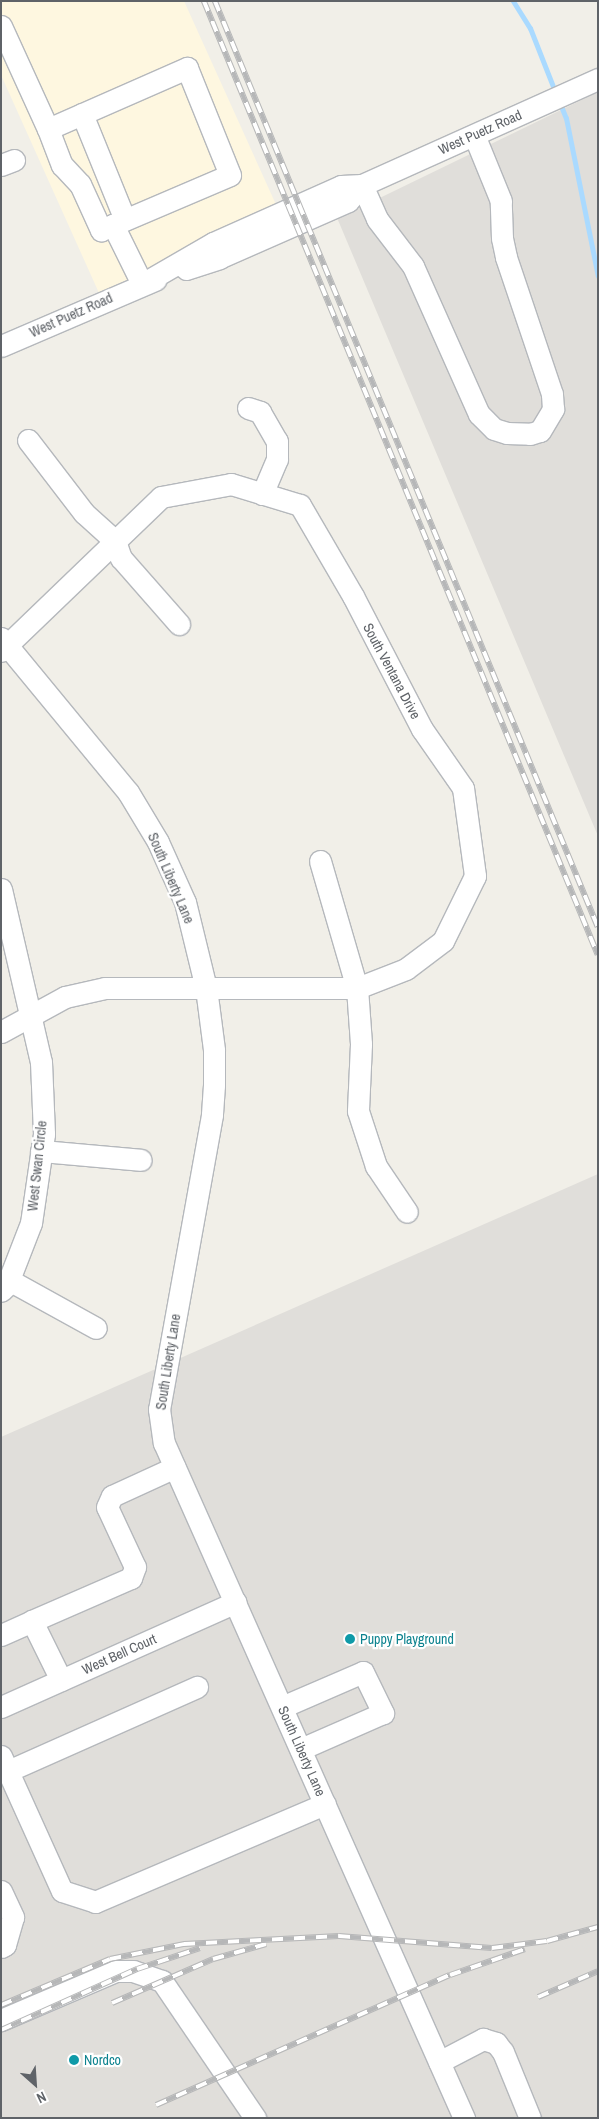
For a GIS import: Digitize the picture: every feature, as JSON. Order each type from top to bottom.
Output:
[{"type":"street","points":[[1,26],[48,129],[62,165],[80,184],[101,230],[230,175],[187,68],[48,129]]},
{"type":"street","name":"West Puetz Road","points":[[1,346],[142,284],[213,244],[341,186],[362,185],[595,80]]},
{"type":"street","points":[[82,114],[142,284]]},
{"type":"street","points":[[362,185],[377,219],[413,266],[480,414],[494,429],[507,433],[530,434],[540,431],[553,409],[552,394],[506,257],[502,238],[501,200],[474,135]]},
{"type":"street","points":[[248,408],[260,412],[276,441],[277,459],[262,494]]},
{"type":"street","points":[[28,440],[84,513],[116,541],[121,558],[179,624]]},
{"type":"street","name":"South Ventana Drive","points":[[1,1032],[32,1013],[65,998],[105,988],[357,988],[406,969],[443,941],[475,876],[463,788],[422,729],[352,596],[300,505],[231,484],[161,497],[3,645]]},
{"type":"street","name":"South Liberty Lane","points":[[3,645],[128,792],[158,842],[185,902],[206,988],[214,1050],[212,1115],[158,1409],[164,1443],[464,2118]]},
{"type":"street","points":[[320,861],[357,988],[361,1044],[358,1111],[376,1166],[407,1212]]},
{"type":"street","name":"West Swan Circle","points":[[1,889],[32,1013],[42,1062],[41,1152],[31,1223],[5,1286]]},
{"type":"street","points":[[41,1152],[141,1160]]},
{"type":"street","points":[[5,1286],[96,1328]]},
{"type":"street","points":[[1,1635],[131,1578],[135,1568],[107,1506],[112,1496],[175,1467]]},
{"type":"street","name":"West Bell Court","points":[[1,1707],[236,1602]]},
{"type":"street","points":[[32,1621],[61,1680]]},
{"type":"street","points":[[282,1707],[364,1672],[383,1712],[301,1749]]},
{"type":"street","points":[[196,1687],[5,1764],[62,1890],[95,1902],[325,1804]]},
{"type":"street","points":[[1,1891],[13,1917],[5,1945],[1,1947]]},
{"type":"street","points":[[1,2020],[116,1971],[133,1971],[162,1981],[255,2118]]},
{"type":"street","points":[[439,2062],[483,2039],[496,2043],[503,2052],[530,2118]]},
{"type":"shaded area","points":[[1,1],[184,1],[278,209],[99,293],[1,75]]},
{"type":"shaded area","points":[[598,92],[598,836],[335,213],[349,206],[357,209]]},
{"type":"shaded area","points":[[598,1174],[598,2118],[1,2118],[1,1437]]},
{"type":"waterway","points":[[513,1],[530,28],[556,94]]},
{"type":"waterway","points":[[559,101],[566,118],[598,276]]},
{"type":"railway","points":[[204,1],[598,955]]},
{"type":"railway","points":[[215,1],[598,927]]},
{"type":"railway","points":[[1,2005],[110,1959],[184,1944],[339,1936],[492,1948],[547,1941],[598,1927]]},
{"type":"railway","points":[[112,2003],[213,1959],[266,1944]]},
{"type":"railway","points":[[1,2030],[137,1969],[200,1948]]},
{"type":"railway","points":[[156,2105],[450,1975],[525,1949]]},
{"type":"railway","points":[[538,1997],[598,1971]]},
{"type":"place","name":"Puppy Playground","points":[[350,1639]]},
{"type":"place","name":"Nordco","points":[[74,2060]]}]
